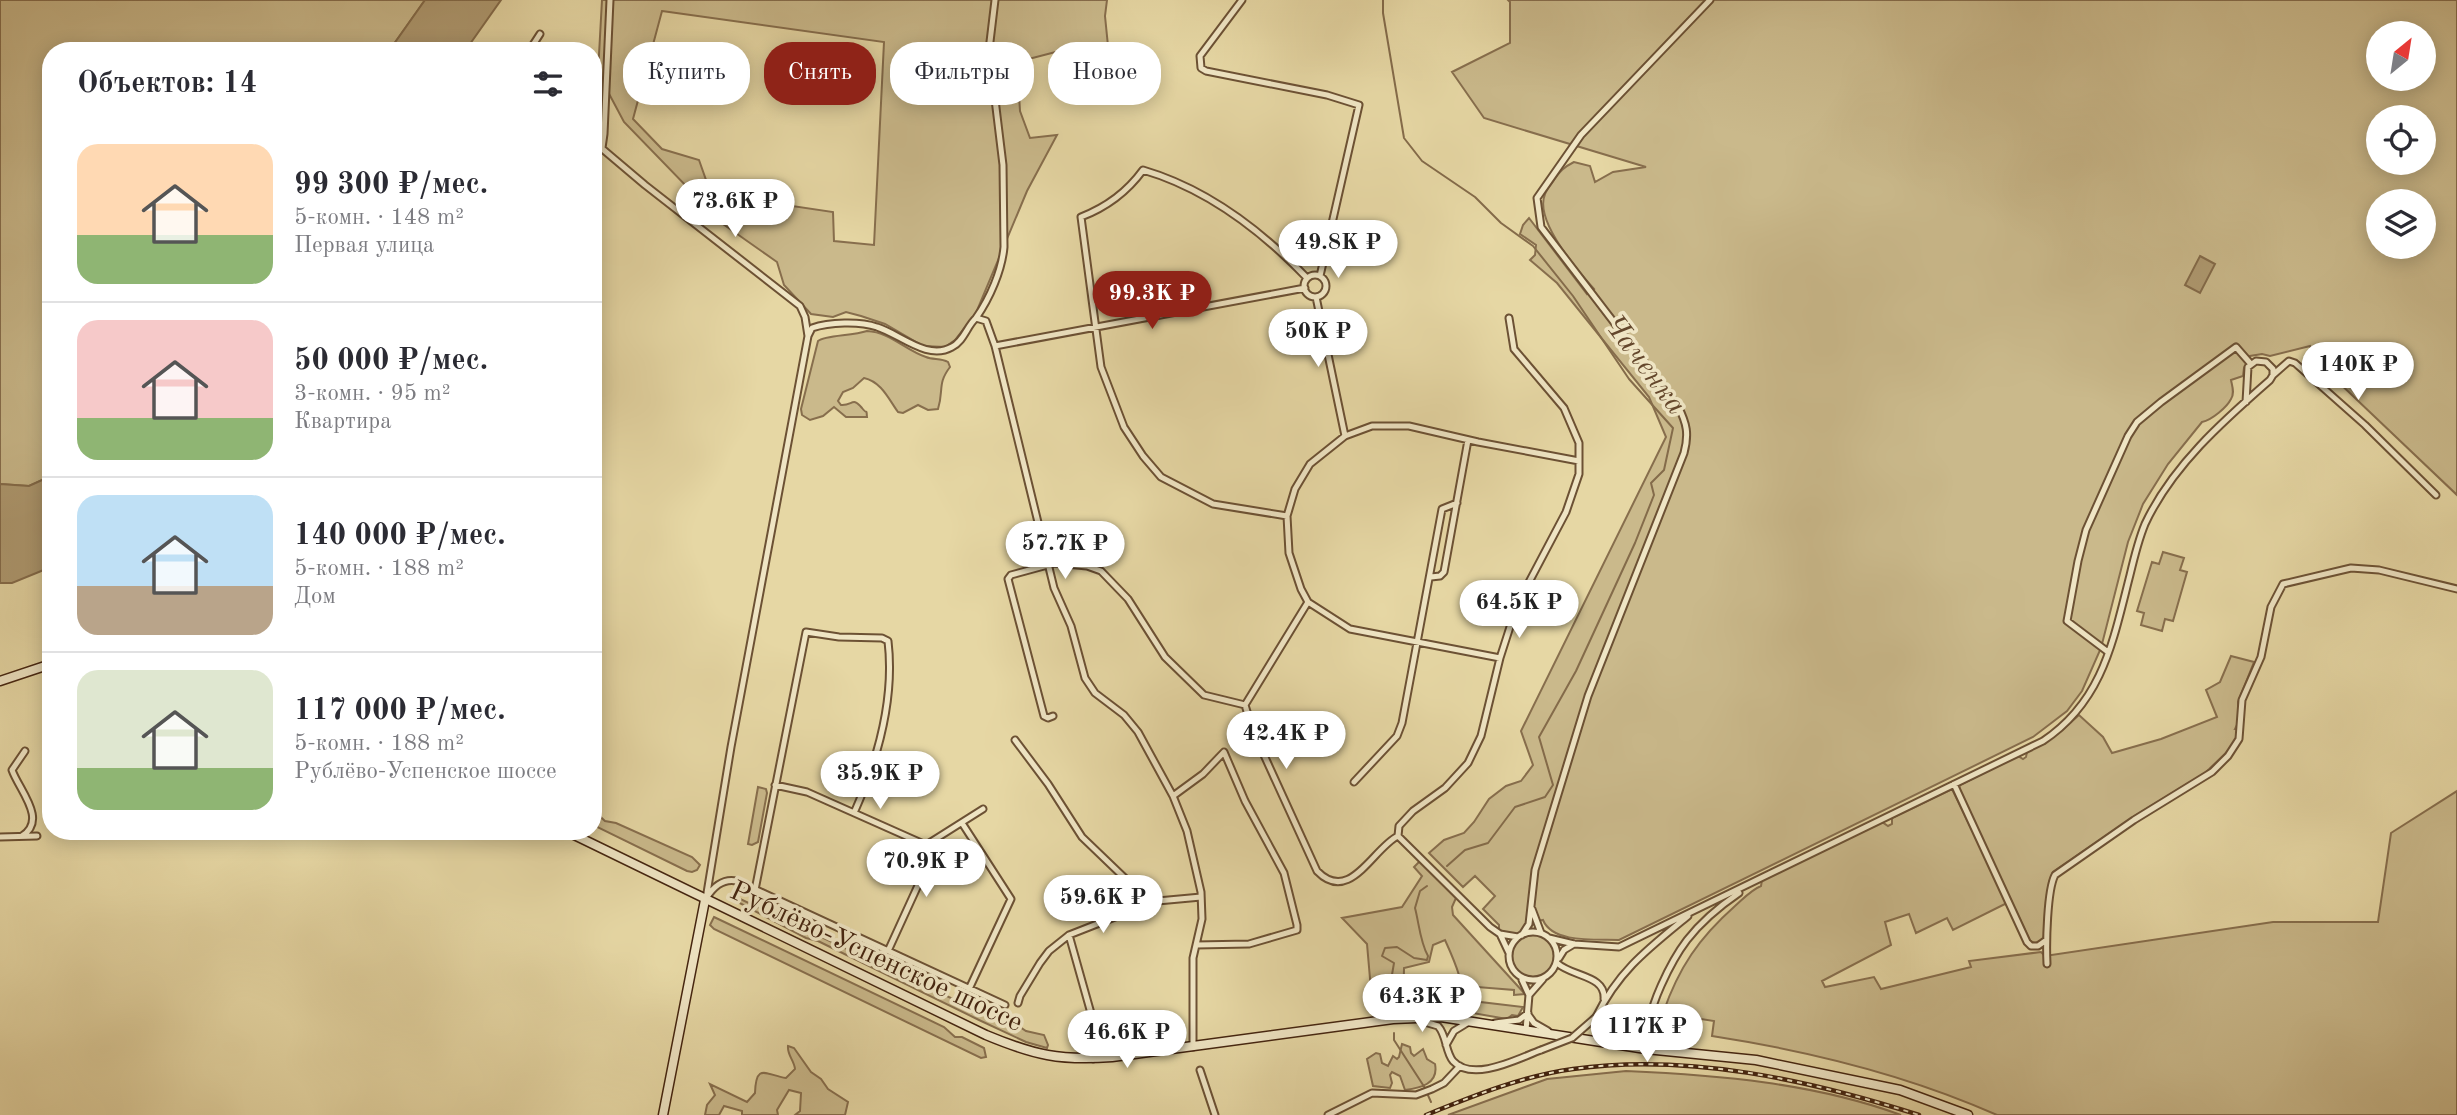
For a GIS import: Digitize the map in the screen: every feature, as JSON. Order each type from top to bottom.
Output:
[{"type":"main road","points":[[0,681],[42,667]]},
{"type":"main road","name":"Рублёво-Успенское шоссе","points":[[584,840],[994,1038],[1051,1057],[1093,1059],[1405,1018],[1441,1017],[1685,1054],[1756,1060],[1900,1090],[1968,1115]]},
{"type":"main road","points":[[663,1115],[705,900]]},
{"type":"street","points":[[610,0],[602,148],[645,185],[800,306],[808,336]]},
{"type":"street","points":[[705,900],[808,336],[812,328],[823,325],[870,325],[891,332],[928,351],[952,347],[959,342],[976,318],[1003,259],[1003,165],[989,50],[995,0]]},
{"type":"street","points":[[1242,0],[1205,46],[1200,56],[1201,68],[1327,95],[1359,105],[1320,276]]},
{"type":"street","points":[[1509,953],[1512,944],[1529,923],[1535,870],[1588,695],[1684,453],[1688,436],[1687,425],[1678,406],[1541,228],[1537,198],[1581,135],[1710,0]]},
{"type":"street","points":[[535,42],[540,34]]},
{"type":"street","points":[[1287,516],[1213,504],[1161,477],[1143,456],[1115,408],[1101,367],[1081,217],[1097,211],[1115,199],[1134,183],[1143,170],[1158,174],[1225,206],[1274,244],[1307,278]]},
{"type":"street","points":[[1312,275],[1320,276],[1325,281],[1326,289],[1316,297],[1309,295],[1305,288],[1307,278],[1312,275]]},
{"type":"street","points":[[995,346],[1305,288]]},
{"type":"street","points":[[1316,297],[1345,436]]},
{"type":"street","points":[[976,318],[986,321],[995,346],[1055,594],[1071,626],[1085,678],[1095,693],[1124,715],[1138,732],[1173,796],[1186,831],[1201,897],[1202,924],[1193,958],[1193,1047]]},
{"type":"street","points":[[1398,836],[1399,826],[1413,811],[1445,788],[1468,763],[1481,736],[1500,658],[1517,605],[1566,512],[1579,474],[1580,443],[1564,408],[1514,349],[1509,318]]},
{"type":"street","points":[[2108,652],[2067,621],[2086,530],[2117,456],[2137,422],[2179,387],[2236,347],[2250,363]]},
{"type":"street","points":[[1549,938],[1574,944],[1619,947],[2057,732],[2071,720],[2085,701],[2108,652],[2139,541],[2155,506],[2199,447],[2289,361],[2295,363],[2365,425],[2436,495]]},
{"type":"street","points":[[2246,402],[2246,371],[2250,363],[2266,362],[2272,366],[2273,375]]},
{"type":"street","points":[[1500,658],[1350,629],[1308,601],[1289,553],[1287,516],[1295,489],[1310,464],[1345,436],[1371,426],[1409,426],[1579,461]]},
{"type":"street","points":[[1431,577],[1440,576],[1444,572],[1468,439]]},
{"type":"street","points":[[1354,782],[1397,736],[1402,723],[1431,577],[1441,509],[1457,503]]},
{"type":"street","points":[[1053,716],[1044,716],[1008,579],[1011,575],[1047,564],[1087,566],[1101,571],[1128,599],[1165,657],[1204,695],[1245,705]]},
{"type":"street","points":[[2047,964],[2046,939],[2055,874],[2134,820],[2212,772],[2228,756],[2239,739],[2242,700],[2261,657],[2271,607],[2283,584],[2351,568],[2379,570],[2457,589]]},
{"type":"street","points":[[1308,601],[1245,705],[1253,731],[1317,871],[1325,879],[1338,882],[1354,877],[1388,841],[1398,836]]},
{"type":"street","points":[[755,890],[806,632],[839,637],[886,639],[888,645],[888,696],[873,769],[854,813]]},
{"type":"street","points":[[1015,740],[1048,784],[1082,838],[1132,885],[1136,903]]},
{"type":"street","points":[[22,836],[30,831],[33,822],[28,800],[12,770],[25,751]]},
{"type":"street","points":[[1173,796],[1203,774],[1224,752],[1245,801],[1284,873],[1297,925],[1297,930],[1250,944],[1196,945]]},
{"type":"street","points":[[1954,784],[2027,942],[2038,947],[2046,939]]},
{"type":"street","points":[[775,785],[807,792],[922,845],[929,845],[983,809]]},
{"type":"street","points":[[962,823],[1011,899],[969,989]]},
{"type":"street","points":[[0,836],[37,836]]},
{"type":"street","points":[[1398,836],[1475,914],[1500,934],[1512,967],[1526,984],[1529,995],[1526,1030]]},
{"type":"street","points":[[888,951],[931,857],[929,845]]},
{"type":"street","points":[[705,900],[716,885],[724,881],[737,881],[1005,1005]]},
{"type":"street","points":[[1685,1054],[1657,1043],[1651,1035],[1650,1018],[1658,993],[1686,941],[1722,904],[1756,881]]},
{"type":"street","points":[[1018,1003],[1022,992],[1049,951],[1069,935],[1119,915],[1136,903],[1201,897]]},
{"type":"street","points":[[1531,906],[1541,933]]},
{"type":"street","points":[[1405,1018],[1438,1026],[1443,1032],[1451,1057],[1460,1066],[1479,1070],[1499,1066],[1572,1038],[1596,1017],[1610,989],[1633,963],[1696,910]]},
{"type":"street","points":[[1500,934],[1520,936],[1532,932],[1549,938],[1555,945],[1557,961],[1572,973],[1597,981],[1604,990],[1603,1002]]},
{"type":"street","points":[[1069,935],[1094,1024],[1093,1059]]},
{"type":"street","points":[[1529,995],[1546,977],[1564,950],[1574,944]]},
{"type":"street","points":[[1518,975],[1531,981],[1572,973]]},
{"type":"street","points":[[1487,1024],[1512,1022],[1528,1013]]},
{"type":"street","points":[[1528,1013],[1538,1027],[1567,1037]]},
{"type":"street","points":[[1446,1045],[1454,1031],[1471,1021]]},
{"type":"street","points":[[1328,1115],[1372,1093],[1416,1095],[1444,1083],[1460,1066]]},
{"type":"street","points":[[1200,1070],[1215,1115]]},
{"type":"shaded area","points":[[0,0],[425,0],[395,42],[42,42],[42,480],[29,486],[0,484]]},
{"type":"shaded area","points":[[425,0],[501,0],[471,42],[395,42]]},
{"type":"shaded area","points":[[602,0],[1107,0],[1105,16],[1108,42],[1048,42],[1048,54],[1034,58],[1034,42],[890,42],[890,105],[1020,105],[1030,138],[1057,135],[1027,191],[976,313],[955,340],[945,347],[923,346],[885,324],[846,312],[833,317],[811,314],[784,285],[777,262],[723,224],[624,122],[602,81],[602,42],[600,42]],"holes":[[[662,11],[884,42],[874,245],[834,241],[833,212],[711,194],[699,160],[662,149],[633,119],[637,105],[623,105],[623,42],[654,42]]]},
{"type":"shaded area","points":[[1508,0],[2457,0],[2457,495],[2314,359],[2310,346],[2270,356],[2250,356],[2243,376],[2231,380],[2233,394],[2229,402],[2215,416],[2202,422],[2168,464],[2143,504],[2128,542],[2101,648],[2082,691],[2067,711],[2033,737],[1619,940],[1566,937],[1548,928],[1543,920],[1528,923],[1518,936],[1499,930],[1499,925],[1483,909],[1495,896],[1475,876],[1463,887],[1429,853],[1444,840],[1464,833],[1489,799],[1506,786],[1521,781],[1533,765],[1521,731],[1666,437],[1649,397],[1557,283],[1530,260],[1535,255],[1536,245],[1520,234],[1529,218],[1587,294],[1594,289],[1551,230],[1543,205],[1546,192],[1560,172],[1574,162],[1590,166],[1595,182],[1613,172],[1646,167],[1484,118],[1452,72],[1510,43]]},
{"type":"shaded area","points":[[2200,256],[2215,264],[2200,293],[2185,285]]},
{"type":"shaded area","points":[[867,331],[890,338],[918,354],[948,362],[950,367],[942,383],[938,409],[928,410],[918,405],[903,413],[898,412],[876,383],[864,378],[853,388],[843,392],[838,401],[841,405],[856,403],[867,412],[867,417],[846,417],[834,407],[823,416],[810,420],[802,415],[801,409],[818,341]]},
{"type":"shaded area","points":[[42,480],[42,571],[12,583],[0,583],[0,484],[29,486]]},
{"type":"shaded area","points":[[2163,552],[2184,558],[2180,570],[2187,572],[2173,621],[2165,619],[2162,631],[2141,625],[2144,613],[2137,611],[2152,562],[2159,564]]},
{"type":"shaded area","points":[[2231,656],[2254,662],[2238,702],[2238,723],[2235,729],[2238,729],[2237,738],[2228,751],[2205,773],[2136,815],[2053,872],[2048,888],[2043,940],[2035,943],[2030,941],[1959,789],[1960,785],[2018,756],[2023,759],[2027,752],[2060,732],[2079,715],[2103,737],[2112,753],[2161,739],[2217,717],[2206,690],[2220,682]]},
{"type":"shaded area","points":[[758,787],[766,789],[767,793],[758,842],[752,845],[748,844]]},
{"type":"shaded area","points":[[1952,789],[2006,900],[2005,904],[1953,930],[1947,918],[1916,933],[1909,914],[1885,922],[1891,945],[1822,981],[1825,987],[1874,977],[1881,989],[1971,967],[1969,961],[2041,952],[2045,956],[2273,922],[2378,922],[2391,833],[2457,791],[2457,1115],[1997,1115],[1928,1088],[1857,1066],[1712,1036],[1714,1021],[1663,1013],[1676,981],[1692,954],[1735,906],[1761,886],[1762,880],[1882,822],[1888,826],[1892,824],[1892,818]]},
{"type":"shaded area","points":[[602,818],[692,857],[700,865],[697,870],[687,871],[602,829]]},
{"type":"shaded area","points":[[1420,861],[1456,898],[1452,907],[1453,915],[1525,994],[1514,995],[1514,990],[1465,986],[1464,1000],[1523,1007],[1518,1016],[1512,1015],[1507,1019],[1461,1011],[1461,984],[1445,940],[1433,945],[1429,962],[1404,968],[1403,1010],[1373,1013],[1367,944],[1342,918],[1402,907],[1422,876],[1414,867]]},
{"type":"shaded area","points":[[733,897],[1002,1022],[1014,1023],[1026,1031],[1044,1035],[1047,1048],[1026,1042],[818,941],[806,938],[734,900]]},
{"type":"shaded area","points":[[714,917],[944,1027],[955,1037],[962,1037],[984,1048],[986,1057],[981,1058],[714,929],[710,925]]},
{"type":"shaded area","points":[[1533,935],[1548,941],[1554,956],[1548,971],[1533,977],[1518,971],[1512,956],[1518,941]]},
{"type":"shaded area","points":[[1402,1044],[1410,1047],[1414,1056],[1423,1049],[1427,1059],[1435,1064],[1434,1076],[1427,1084],[1405,1090],[1400,1076],[1392,1072],[1390,1088],[1373,1086],[1367,1059],[1376,1053],[1380,1054],[1382,1063],[1388,1066],[1393,1056],[1397,1059],[1399,1057]]},
{"type":"shaded area","points":[[788,1046],[794,1048],[811,1072],[821,1079],[828,1089],[848,1102],[845,1115],[795,1115],[800,1111],[801,1093],[789,1090],[777,1110],[778,1115],[742,1115],[742,1111],[724,1106],[719,1115],[705,1115],[707,1105],[715,1095],[710,1084],[747,1102],[755,1093],[757,1077],[760,1074],[768,1073],[786,1078],[795,1069]]},
{"type":"shaded area","points":[[1626,1071],[1765,1082],[1834,1095],[1901,1115],[1448,1115],[1547,1079]]},
{"type":"waterway","name":"Чаченка","points":[[1383,0],[1404,138],[1422,161],[1475,197],[1501,223],[1533,246],[1573,296],[1629,379],[1673,428],[1664,470],[1651,483],[1654,495],[1635,543],[1576,671],[1539,737],[1553,785],[1545,797],[1515,807],[1488,843],[1465,850],[1447,866]]},
{"type":"waterway","name":"Чаченка","points":[[1390,1010],[1388,998],[1394,963],[1382,956],[1385,948],[1397,947],[1414,958],[1427,960],[1415,908],[1420,891],[1427,886]]},
{"type":"waterway","name":"Чаченка","points":[[1394,1033],[1394,1040],[1425,1088]]},
{"type":"waterway","name":"Чаченка","points":[[1427,1093],[1431,1102]]},
{"type":"railway","points":[[1426,1115],[1535,1076],[1617,1065],[1704,1067],[1748,1073],[1835,1091],[1919,1115]]}]
